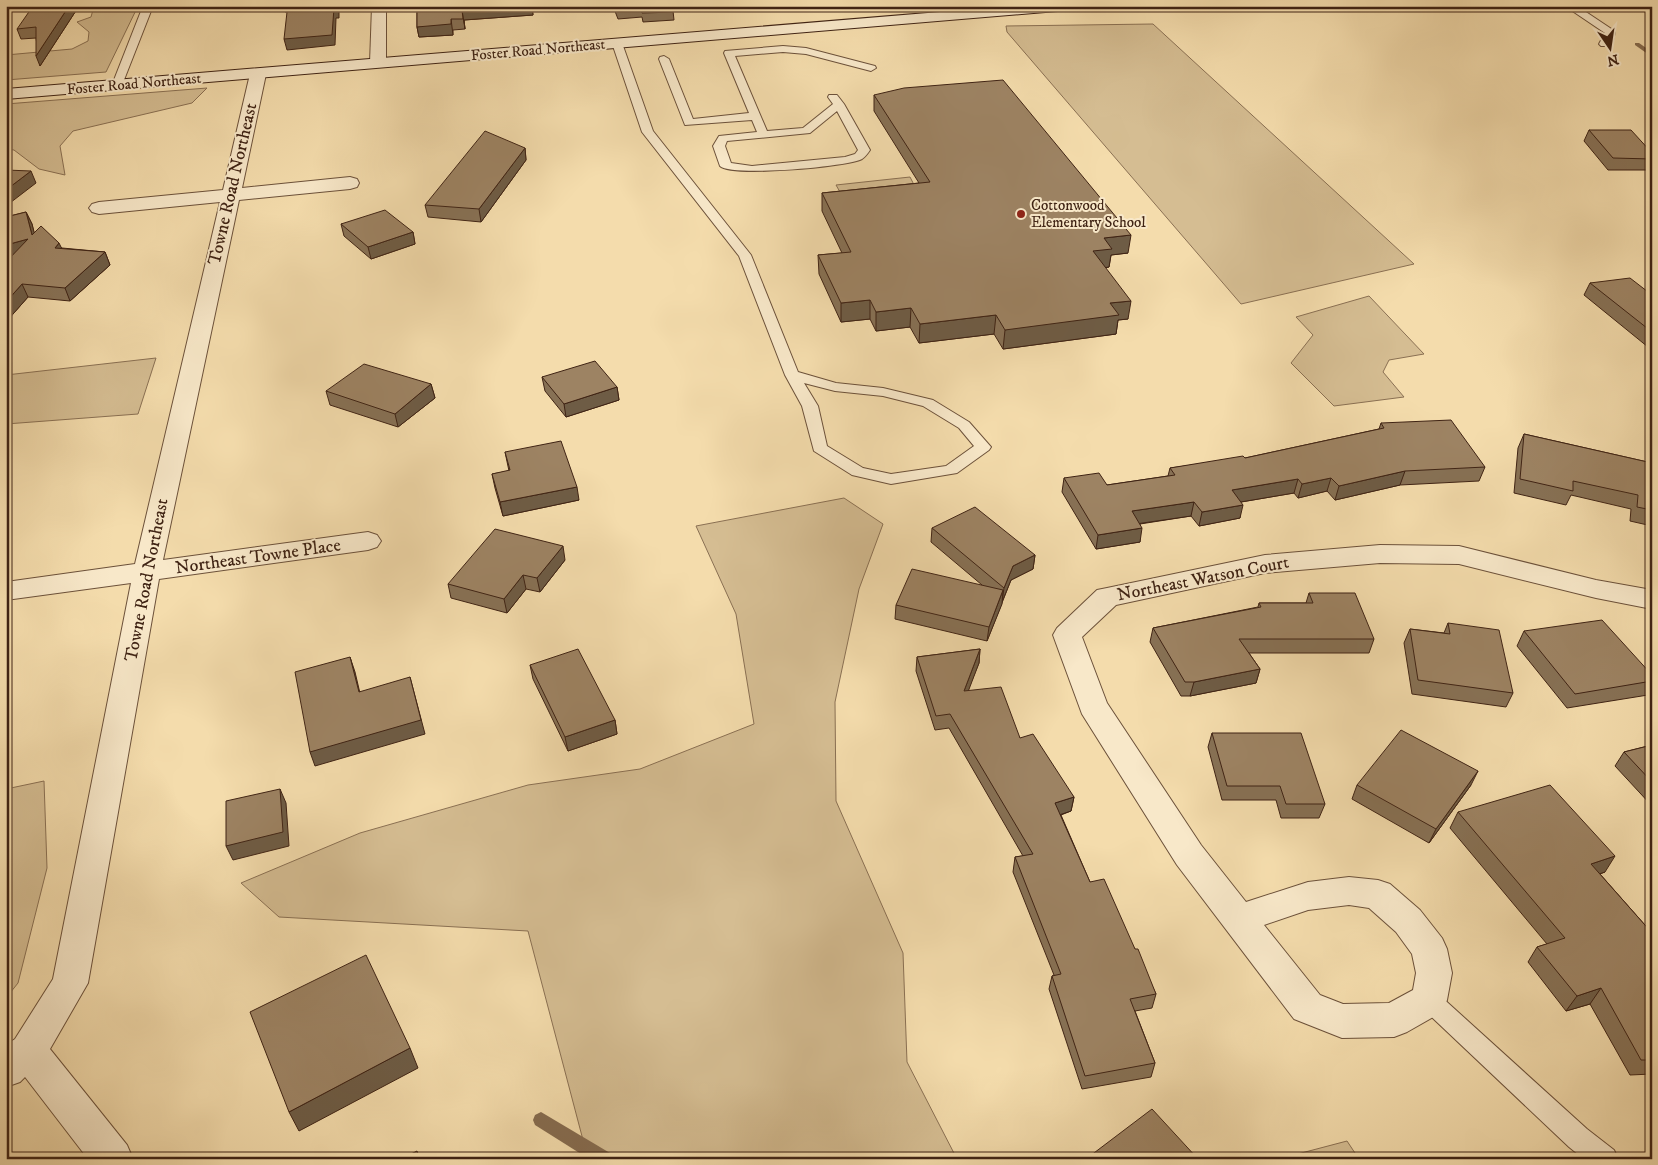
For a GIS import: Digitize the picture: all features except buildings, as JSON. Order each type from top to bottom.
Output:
[{"type":"street","points":[[378,63],[379,6]]},
{"type":"street","name":"Foster Road Northeast","points":[[6,94],[1069,6]]},
{"type":"street","name":"Towne Road Northeast","points":[[17,1060],[70,983],[147,572],[258,74]]},
{"type":"street","points":[[98,208],[350,183]]},
{"type":"street","name":"Northeast Towne Place","points":[[6,591],[368,542]]},
{"type":"street","name":"Northeast Watson Court","points":[[1429,1000],[1394,1020],[1342,1021],[1306,1007],[1189,855],[1093,706],[1067,635],[1107,597],[1264,564],[1380,554],[1459,555],[1596,589],[1652,600]]},
{"type":"street","points":[[1239,919],[1308,896],[1348,890],[1378,894],[1408,921],[1429,949],[1434,973],[1429,1000]]},
{"type":"street","points":[[17,1060],[113,1159]]},
{"type":"lane","points":[[116,85],[148,6]]},
{"type":"lane","points":[[1570,6],[1610,32],[1604,44]]},
{"type":"lane","points":[[617,43],[648,132],[744,255],[792,375],[810,406],[820,448],[858,472],[891,478],[951,470],[983,447],[964,425],[928,403],[883,392],[835,387],[792,375]]},
{"type":"lane","points":[[763,134],[729,53],[782,49],[806,51],[871,68]]},
{"type":"lane","points":[[664,59],[690,127],[756,116]]},
{"type":"lane","points":[[836,100],[864,150],[859,156],[846,160],[752,169],[726,166],[719,146],[723,138],[763,134],[806,130],[836,100]]},
{"type":"lane","points":[[1429,1000],[1578,1138],[1605,1159]]},
{"type":"shaded area","points":[[94,6],[138,6],[106,72],[6,80],[6,55],[72,49],[88,41],[89,32],[77,22],[91,17]]},
{"type":"shaded area","points":[[1153,24],[1414,264],[1241,304],[1007,32],[1006,26]]},
{"type":"shaded area","points":[[207,88],[192,103],[73,131],[60,146],[65,175],[39,169],[14,150],[6,149],[6,104]]},
{"type":"shaded area","points":[[910,177],[924,204],[844,199],[836,185]]},
{"type":"shaded area","points":[[1369,296],[1424,354],[1389,360],[1383,372],[1404,397],[1334,406],[1291,363],[1313,335],[1296,317]]},
{"type":"shaded area","points":[[156,358],[138,414],[6,424],[6,375]]},
{"type":"shaded area","points":[[844,498],[883,524],[859,589],[835,702],[836,801],[903,953],[907,1062],[957,1159],[588,1159],[528,931],[279,917],[241,883],[360,833],[528,785],[640,769],[754,724],[736,614],[696,526]]},
{"type":"shaded area","points":[[44,781],[47,868],[18,983],[6,998],[6,789]]},
{"type":"shaded area","points":[[1347,1141],[1359,1159],[1289,1159],[1290,1156]]},
{"type":"waterway","points":[[1637,44],[1652,55]]},
{"type":"waterway","points":[[541,1120],[604,1159]]},
{"type":"place","name":"Cottonwood Elementary School","points":[[1021,214]]}]
